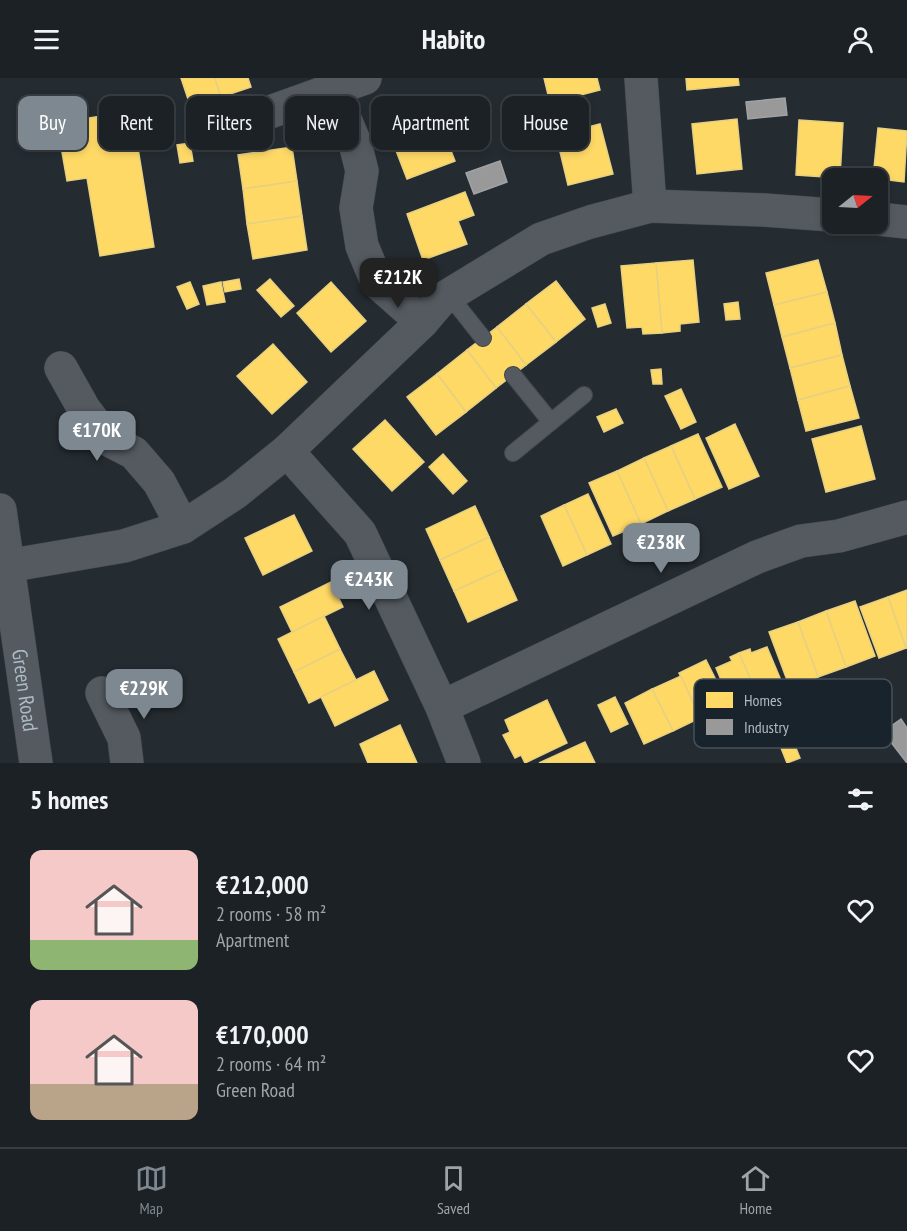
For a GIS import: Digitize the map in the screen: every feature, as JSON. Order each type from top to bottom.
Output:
[{"type":"street","points":[[273,111],[365,78]]},
{"type":"street","points":[[641,78],[650,206]]},
{"type":"street","points":[[333,91],[355,142],[362,171],[356,208],[362,246],[377,282],[422,322]]},
{"type":"street","points":[[7,566],[124,546],[183,527],[235,493],[287,451],[422,322],[440,301],[541,238],[650,206],[822,215]]},
{"type":"street","points":[[888,220],[907,222]]},
{"type":"street","points":[[61,368],[84,409],[106,439],[134,453],[159,482],[183,527]]},
{"type":"street","points":[[287,451],[360,533],[442,707],[464,763]]},
{"type":"street","name":"Green Road","points":[[0,510],[36,763]]},
{"type":"street","points":[[442,707],[757,557],[801,542],[839,536],[907,517]]},
{"type":"street","points":[[102,693],[124,738],[127,763]]},
{"type":"lane","points":[[449,295],[483,338]]},
{"type":"lane","points":[[513,375],[551,422]]},
{"type":"lane","points":[[513,453],[584,395]]},
{"type":"building: Homes","points":[[181,78],[215,78],[221,96],[187,96]]},
{"type":"building: Homes","points":[[215,78],[248,78],[251,87],[221,96]]},
{"type":"building: Homes","points":[[544,78],[597,78],[600,90],[577,96],[548,96]]},
{"type":"building: Homes","points":[[686,78],[738,78],[739,85],[687,90]]},
{"type":"building: Homes","points":[[99,116],[99,150],[138,150],[154,247],[100,256],[87,178],[67,181],[62,150],[87,150],[87,118]]},
{"type":"building: Homes","points":[[737,119],[742,169],[697,174],[692,124]]},
{"type":"building: Homes","points":[[799,120],[843,123],[841,168],[822,168],[822,177],[796,175]]},
{"type":"building: Homes","points":[[600,124],[613,174],[568,185],[560,150],[589,150],[589,127]]},
{"type":"building: Homes","points":[[878,128],[907,131],[904,182],[888,180],[888,168],[874,168]]},
{"type":"building: Homes","points":[[186,144],[186,150],[191,150],[193,161],[180,163],[177,145]]},
{"type":"building: Homes","points":[[285,148],[285,150],[292,150],[297,181],[243,189],[238,155]]},
{"type":"building: Homes","points":[[396,150],[451,150],[455,161],[407,179]]},
{"type":"building: Homes","points":[[297,181],[302,216],[247,224],[243,189]]},
{"type":"building: Homes","points":[[465,192],[474,215],[458,221],[467,244],[423,260],[407,214]]},
{"type":"building: Homes","points":[[302,216],[307,250],[253,259],[247,224]]},
{"type":"building: Homes","points":[[693,260],[699,322],[680,324],[680,331],[662,333],[656,263]]},
{"type":"building: Homes","points":[[818,260],[827,292],[774,305],[766,273]]},
{"type":"building: Homes","points":[[656,263],[662,333],[643,334],[642,327],[627,328],[621,266]]},
{"type":"building: Homes","points":[[239,279],[241,289],[225,292],[223,282]]},
{"type":"building: Homes","points":[[270,279],[294,306],[281,317],[257,290]]},
{"type":"building: Homes","points":[[556,281],[585,319],[556,342],[526,304]]},
{"type":"building: Homes","points":[[190,282],[199,304],[187,309],[177,287]]},
{"type":"building: Homes","points":[[221,282],[225,302],[207,305],[203,286]]},
{"type":"building: Homes","points":[[331,282],[366,321],[331,352],[297,313]]},
{"type":"building: Homes","points":[[827,292],[835,323],[782,337],[774,305]]},
{"type":"building: Homes","points":[[738,302],[740,319],[726,320],[724,304]]},
{"type":"building: Homes","points":[[526,304],[556,342],[526,365],[497,327]]},
{"type":"building: Homes","points":[[605,304],[611,323],[598,327],[592,308]]},
{"type":"building: Homes","points":[[835,323],[842,355],[790,368],[782,337]]},
{"type":"building: Homes","points":[[497,327],[526,365],[496,388],[467,350]]},
{"type":"building: Homes","points":[[273,344],[307,382],[272,414],[237,376]]},
{"type":"building: Homes","points":[[467,350],[496,388],[466,412],[437,374]]},
{"type":"building: Homes","points":[[842,355],[850,386],[798,400],[790,368]]},
{"type":"building: Homes","points":[[661,369],[662,384],[653,384],[651,370]]},
{"type":"building: Homes","points":[[437,374],[466,412],[436,435],[407,397]]},
{"type":"building: Homes","points":[[850,386],[859,418],[806,431],[798,400]]},
{"type":"building: Homes","points":[[681,389],[696,422],[681,429],[665,396]]},
{"type":"building: Homes","points":[[616,409],[623,423],[604,432],[597,417]]},
{"type":"building: Homes","points":[[385,420],[424,462],[392,491],[353,449]]},
{"type":"building: Homes","points":[[735,424],[759,476],[729,489],[706,438]]},
{"type":"building: Homes","points":[[861,426],[875,479],[826,492],[812,439]]},
{"type":"building: Homes","points":[[698,434],[722,487],[695,499],[671,446]]},
{"type":"building: Homes","points":[[671,446],[695,499],[668,511],[644,458]]},
{"type":"building: Homes","points":[[443,454],[467,481],[453,494],[429,467]]},
{"type":"building: Homes","points":[[644,458],[668,511],[641,524],[617,471]]},
{"type":"building: Homes","points":[[617,471],[641,524],[613,536],[589,483]]},
{"type":"building: Homes","points":[[588,494],[611,544],[587,555],[564,505]]},
{"type":"building: Homes","points":[[564,505],[587,555],[563,566],[541,516]]},
{"type":"building: Homes","points":[[475,506],[489,537],[440,560],[426,529]]},
{"type":"building: Homes","points":[[294,515],[312,551],[263,575],[245,538]]},
{"type":"building: Homes","points":[[489,537],[503,569],[454,591],[440,560]]},
{"type":"building: Homes","points":[[503,569],[517,600],[468,622],[454,591]]},
{"type":"building: Homes","points":[[331,582],[343,607],[292,632],[280,607]]},
{"type":"building: Homes","points":[[907,590],[907,648],[906,648],[888,597]]},
{"type":"building: Homes","points":[[888,597],[906,648],[879,658],[860,607]]},
{"type":"building: Homes","points":[[855,601],[875,656],[846,667],[826,611]]},
{"type":"building: Homes","points":[[826,611],[846,667],[818,677],[798,622]]},
{"type":"building: Homes","points":[[324,616],[340,649],[294,672],[278,639]]},
{"type":"building: Homes","points":[[798,622],[818,677],[787,679],[769,632]]},
{"type":"building: Homes","points":[[767,647],[780,679],[750,679],[739,653],[750,649],[751,653]]},
{"type":"building: Homes","points":[[340,649],[356,680],[309,703],[294,672]]},
{"type":"building: Homes","points":[[739,653],[750,679],[721,679],[716,668],[732,661],[730,657]]},
{"type":"building: Homes","points":[[706,660],[716,679],[694,679],[694,704],[679,673]]},
{"type":"building: Homes","points":[[374,671],[388,700],[335,726],[321,697]]},
{"type":"building: Homes","points":[[681,676],[694,705],[694,721],[673,731],[652,689]]},
{"type":"building: Homes","points":[[652,689],[673,731],[644,744],[625,703]]},
{"type":"building: Homes","points":[[615,697],[628,724],[611,732],[598,705]]},
{"type":"building: Homes","points":[[547,700],[567,743],[525,763],[521,755],[515,758],[503,735],[510,732],[505,720]]},
{"type":"building: Homes","points":[[400,725],[417,763],[368,763],[360,744]]},
{"type":"building: Homes","points":[[585,742],[595,763],[539,763]]},
{"type":"building: Homes","points":[[781,748],[796,748],[800,758],[787,763]]},
{"type":"building: Industry","points":[[785,98],[787,115],[748,119],[746,102]]},
{"type":"building: Industry","points":[[500,161],[507,182],[474,194],[466,173]]},
{"type":"building: Industry","points":[[901,719],[907,728],[907,763],[892,744],[892,726]]}]
